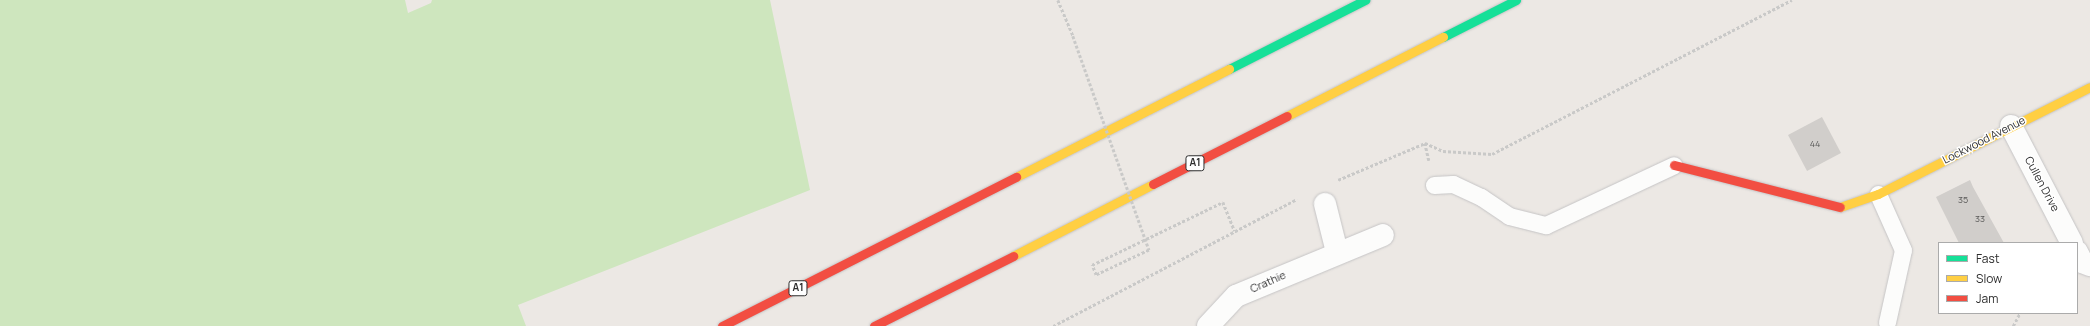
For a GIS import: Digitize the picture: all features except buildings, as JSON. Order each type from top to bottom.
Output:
[{"type":"main road","name":"A1","points":[[722,326],[1366,0]]},
{"type":"main road","name":"A1","points":[[874,326],[1516,0]]},
{"type":"main road","name":"Lockwood Avenue","points":[[1674,165],[1843,208],[1878,194],[2090,87]]},
{"type":"street","name":"Cullen Drive","points":[[2011,126],[2071,242]]},
{"type":"street","points":[[1327,193],[1337,252]]},
{"type":"street","name":"Crathie","points":[[1208,326],[1236,296],[1337,252],[1383,235]]},
{"type":"lane","points":[[1434,185],[1452,184],[1481,197],[1509,216],[1546,225],[1674,165]]},
{"type":"lane","points":[[1878,194],[1903,250],[1887,322]]},
{"type":"path","points":[[1058,0],[1073,36],[1138,220],[1144,235],[1146,242],[1149,250],[1096,275],[1092,265],[1140,242],[1147,238],[1181,222],[1188,218],[1223,202],[1235,231]]},
{"type":"path","points":[[1327,193],[1425,143],[1443,151],[1492,154],[1792,0]]},
{"type":"path","points":[[1053,326],[1302,197]]},
{"type":"path","points":[[2013,326],[2019,314]]},
{"type":"green space","points":[[0,0],[405,0],[408,13],[431,3],[432,0],[770,0],[810,190],[518,305],[526,326],[0,326]]},
{"type":"traffic: fast","points":[[1229,69],[1365,0]]},
{"type":"traffic: fast","points":[[1443,37],[1516,0]]},
{"type":"traffic: slow","points":[[1287,116],[1443,37]]},
{"type":"traffic: slow","points":[[1016,177],[1229,69]]},
{"type":"traffic: slow","points":[[1840,207],[1878,194],[2090,87]]},
{"type":"traffic: slow","points":[[1013,256],[1153,184]]},
{"type":"traffic: jam","points":[[1153,184],[1287,116]]},
{"type":"traffic: jam","points":[[1674,165],[1840,207]]},
{"type":"traffic: jam","points":[[722,326],[1016,177]]},
{"type":"traffic: jam","points":[[874,326],[1013,256]]}]
